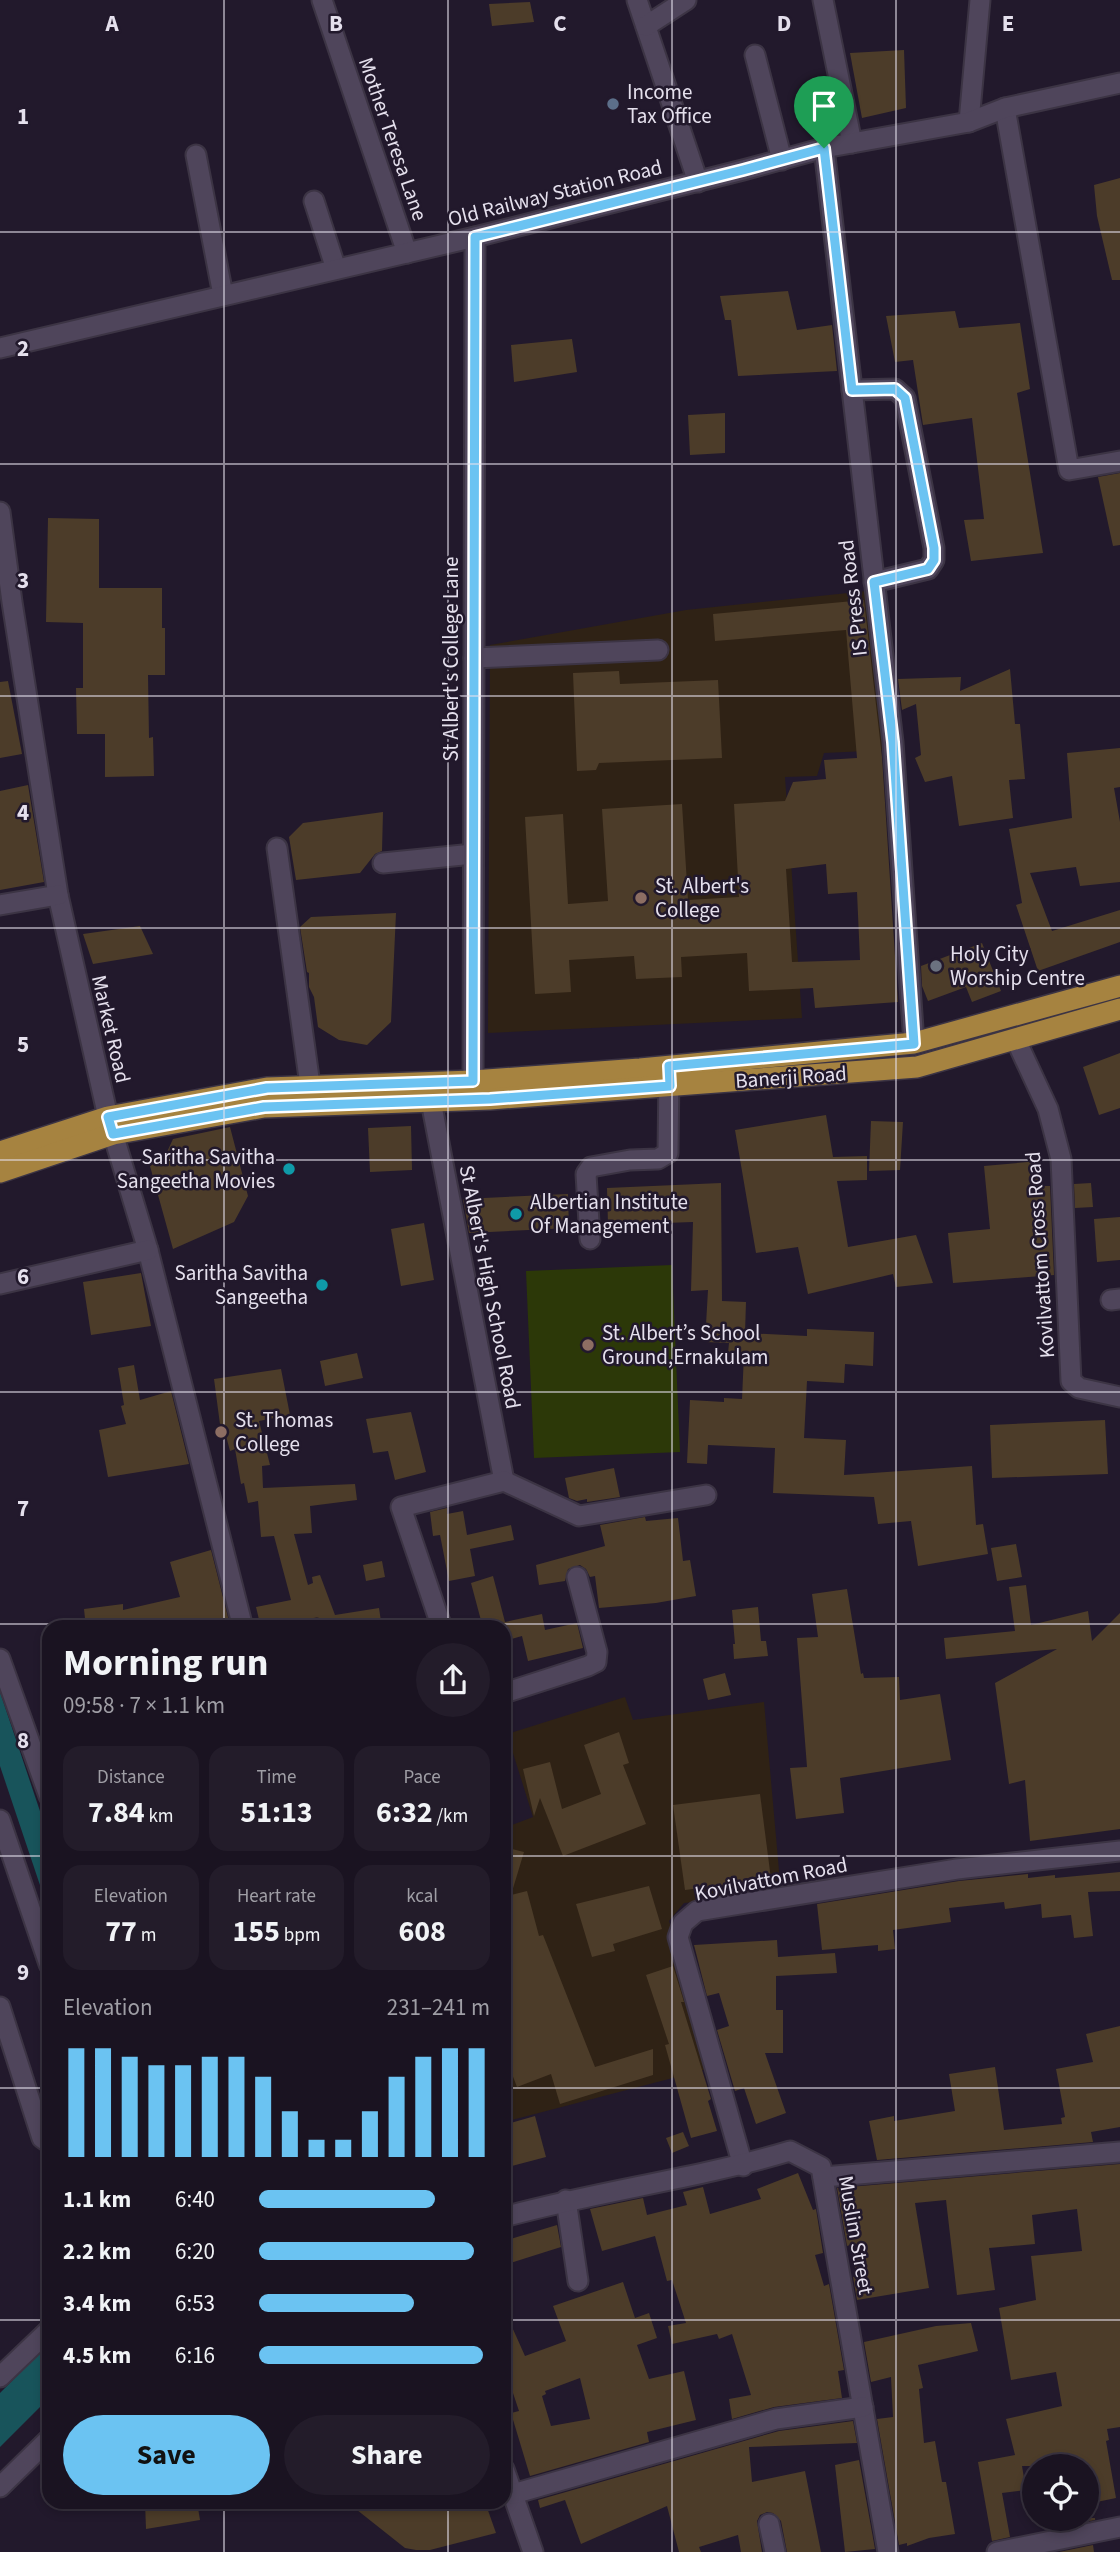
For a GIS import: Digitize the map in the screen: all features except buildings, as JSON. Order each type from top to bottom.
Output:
[{"type":"main road","name":"Banerji Road","points":[[0,1172],[110,1126],[264,1107],[490,1099],[914,1044],[1120,986]]},
{"type":"main road","name":"Banerji Road","points":[[0,1152],[267,1088],[917,1067],[1120,1009]]},
{"type":"street","name":"Mother Teresa Lane","points":[[322,0],[407,253]]},
{"type":"street","points":[[637,0],[698,182]]},
{"type":"street","points":[[646,26],[685,0]]},
{"type":"street","points":[[823,0],[852,143]]},
{"type":"street","points":[[969,122],[980,0]]},
{"type":"street","points":[[755,55],[782,160]]},
{"type":"street","name":"Old Railway Station Road","points":[[0,348],[475,237],[824,148],[969,122],[1004,108],[1120,82]]},
{"type":"street","points":[[1004,108],[1069,470],[1120,461]]},
{"type":"street","name":"IS Press Road","points":[[824,148],[893,742],[914,1044]]},
{"type":"street","points":[[196,156],[223,296]]},
{"type":"street","points":[[314,201],[336,269]]},
{"type":"street","name":"St Albert's College Lane","points":[[473,1081],[475,237]]},
{"type":"street","points":[[852,390],[895,389],[905,398],[934,548],[934,560],[928,569],[874,582]]},
{"type":"street","name":"Market Road","points":[[0,512],[58,895],[110,1126],[148,1250],[241,1620]]},
{"type":"street","points":[[474,658],[658,650]]},
{"type":"street","points":[[277,848],[310,1085]]},
{"type":"street","points":[[383,863],[473,854]]},
{"type":"street","points":[[0,905],[58,895]]},
{"type":"street","name":"Kovilvattom Cross Road","points":[[1016,1040],[1048,1110],[1060,1160],[1071,1381],[1079,1388],[1120,1397]]},
{"type":"street","points":[[590,1239],[586,1174],[591,1167],[630,1160],[658,1159],[668,1153],[669,1076]]},
{"type":"street","name":"St Albert's High School Road","points":[[431,1101],[504,1481]]},
{"type":"street","points":[[0,1284],[148,1250]]},
{"type":"street","points":[[439,1620],[401,1507],[504,1481],[579,1516],[706,1495]]},
{"type":"street","points":[[511,1691],[596,1662],[597,1652],[577,1577]]},
{"type":"street","points":[[0,1658],[42,1776]]},
{"type":"street","points":[[0,1820],[42,1943]]},
{"type":"street","name":"Kovilvattom Road","points":[[743,2165],[678,1937],[683,1923],[697,1911],[957,1869],[1120,1851]]},
{"type":"street","points":[[0,2007],[42,2138]]},
{"type":"street","name":"Muslim Street","points":[[511,2215],[566,2200],[743,2165],[790,2151],[821,2167],[888,2552]]},
{"type":"street","points":[[823,2177],[1120,2152]]},
{"type":"street","points":[[566,2200],[579,2281]]},
{"type":"street","points":[[0,2377],[42,2337]]},
{"type":"street","points":[[513,2494],[776,2420],[863,2407]]},
{"type":"street","points":[[0,2487],[42,2447]]},
{"type":"street","points":[[511,2488],[533,2552]]},
{"type":"street","points":[[769,2524],[775,2552]]},
{"type":"street","points":[[997,2552],[1120,2527]]},
{"type":"shaded area","name":"St. Albert's College","points":[[867,591],[888,750],[824,753],[817,776],[785,777],[802,1018],[488,1033],[490,645],[686,610]]},
{"type":"shaded area","points":[[672,1265],[680,1452],[534,1458],[526,1271]]},
{"type":"shaded area","points":[[0,1692],[42,1817],[42,1891],[0,1766]]},
{"type":"shaded area","points":[[625,1697],[633,1720],[764,1702],[781,1893],[684,1903],[669,1921],[711,2068],[511,2120],[511,1825],[533,1817],[511,1747],[511,1733]]},
{"type":"shaded area","points":[[42,2351],[42,2405],[0,2447],[0,2393]]},
{"type":"place","name":"Income Tax Office","points":[[613,104]]},
{"type":"place","name":"St. Albert's College","points":[[641,898]]},
{"type":"place","name":"Holy City Worship Centre","points":[[936,966]]},
{"type":"place","name":"Saritha Savitha Sangeetha Movies","points":[[289,1169]]},
{"type":"place","name":"Albertian Institute Of Management","points":[[516,1214]]},
{"type":"place","name":"Saritha Savitha Sangeetha","points":[[322,1285]]},
{"type":"place","name":"St. Albert’s School Ground,Ernakulam","points":[[588,1345]]},
{"type":"place","name":"St. Thomas College","points":[[221,1432]]},
{"type":"route","points":[[824,148],[852,390],[895,389],[905,398],[934,548],[934,560],[928,569],[874,582],[893,742],[914,1044],[669,1066],[670,1086],[490,1099],[264,1107],[113,1134],[108,1117],[267,1088],[473,1081],[475,237],[824,148]]}]
